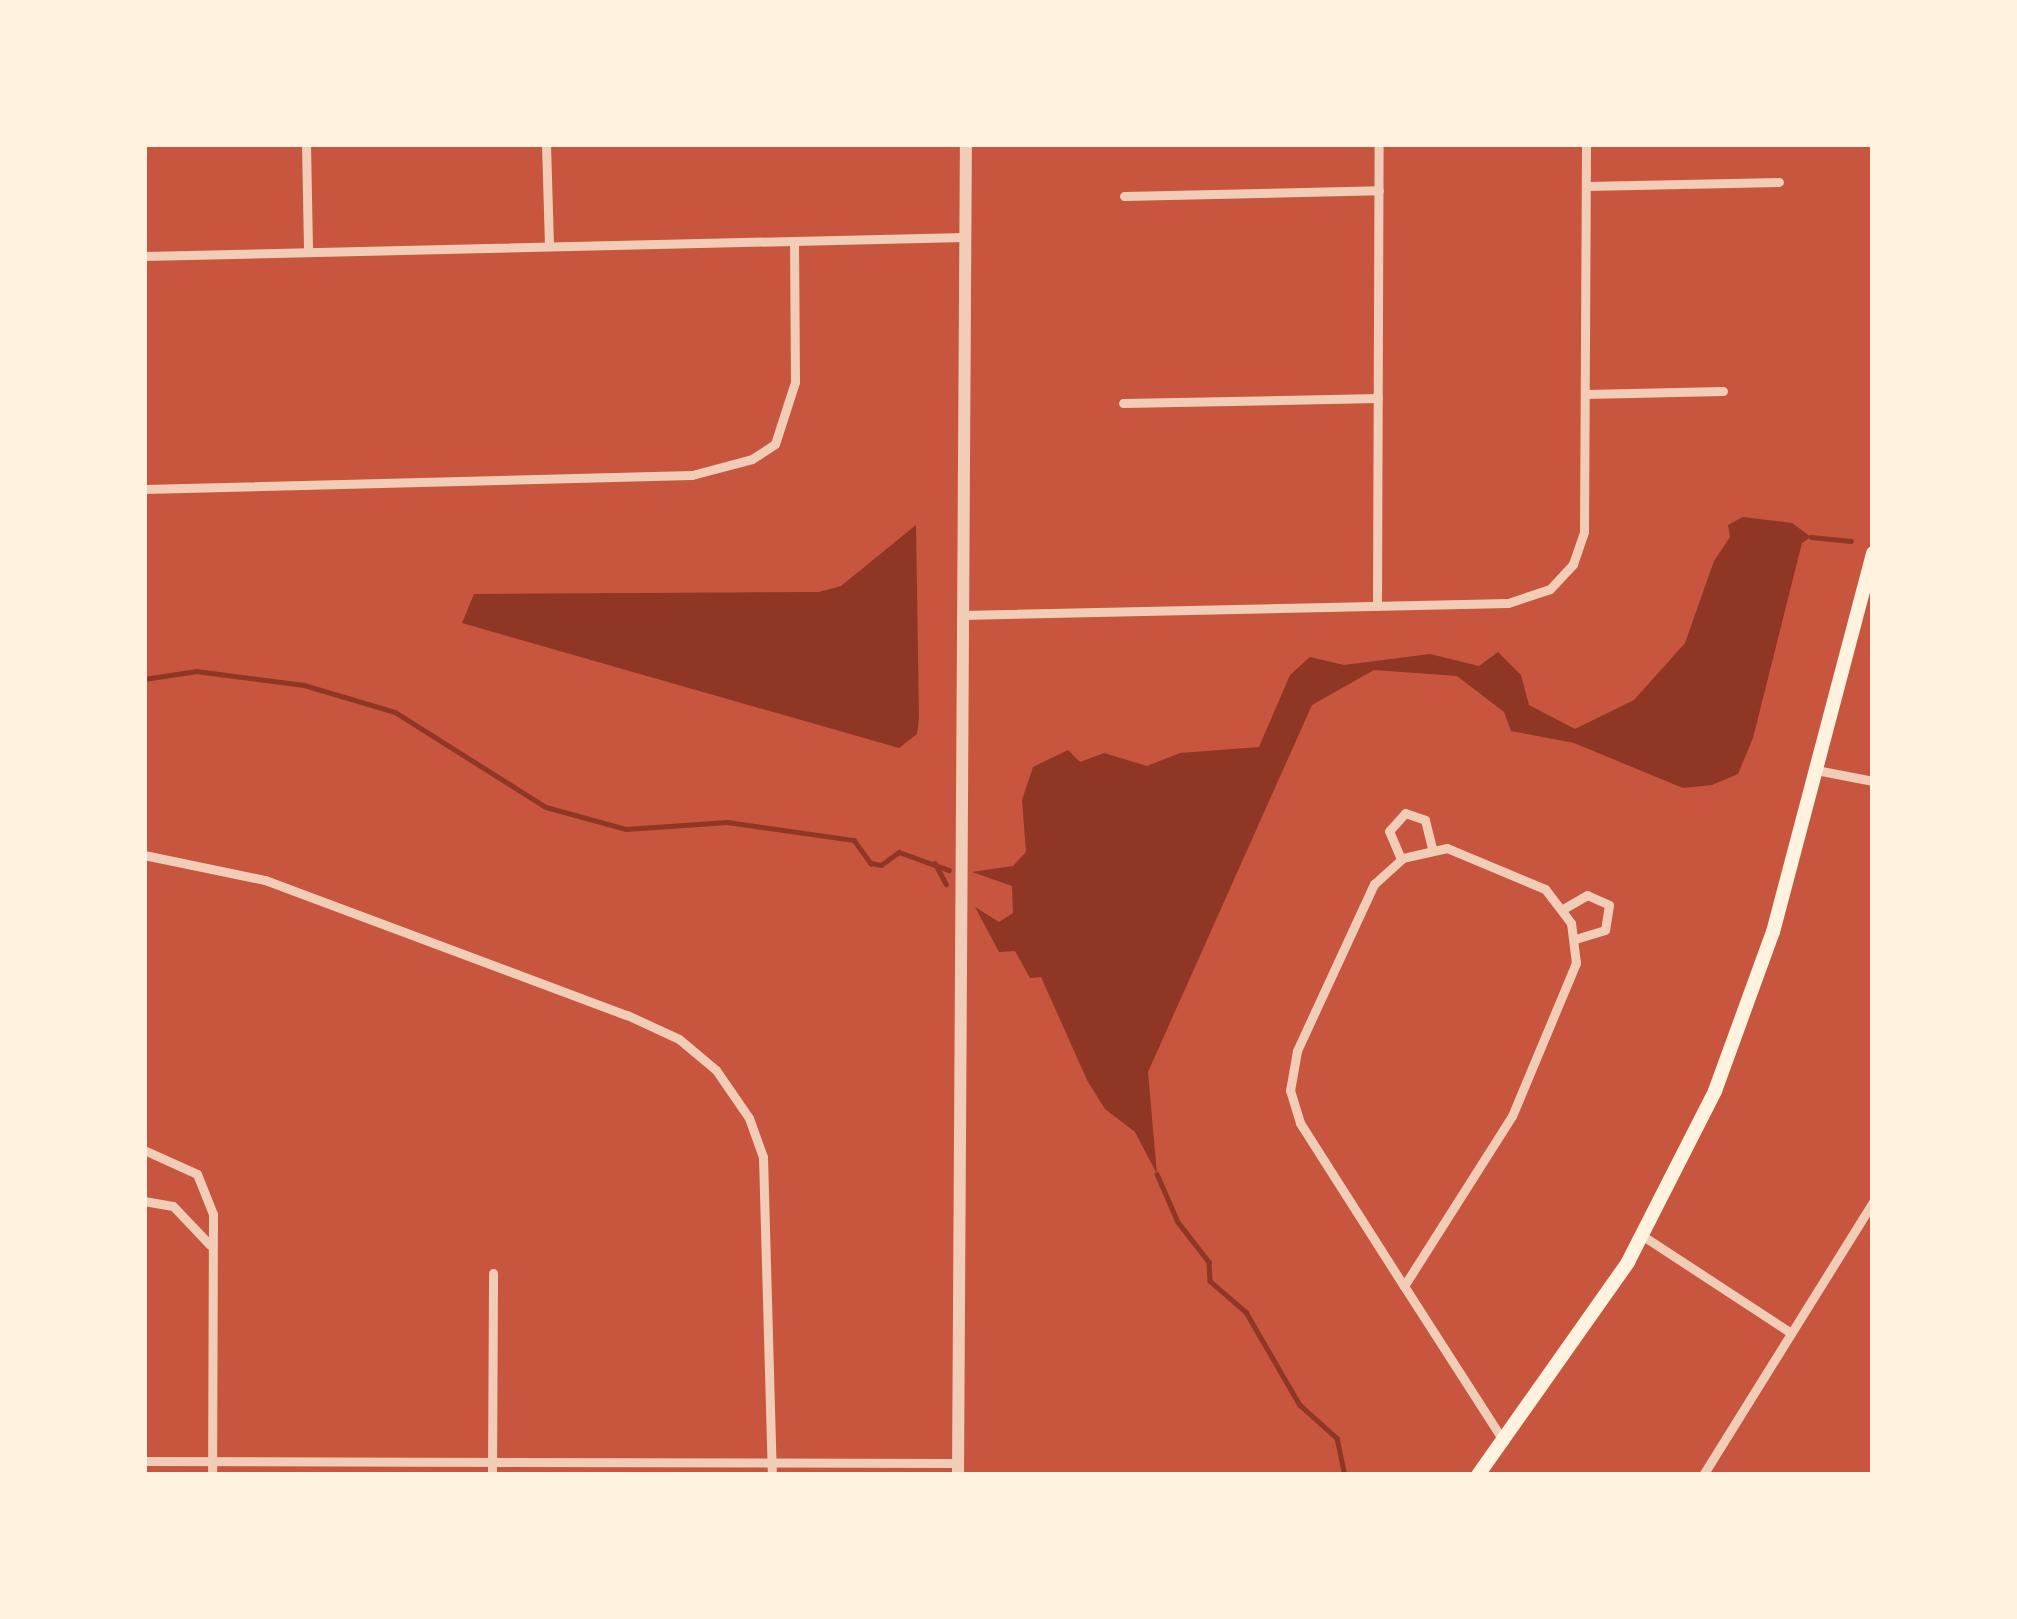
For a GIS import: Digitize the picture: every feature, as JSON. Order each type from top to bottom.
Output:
[{"type":"main road","points":[[1478,1475],[1643,1236],[1750,1005],[1873,553]]},
{"type":"street","points":[[306,144],[308,250]]},
{"type":"street","points":[[546,144],[548,246]]},
{"type":"street","points":[[144,1461],[772,1462],[958,1469],[966,144]]},
{"type":"street","points":[[1376,606],[1379,144]]},
{"type":"street","points":[[962,615],[1516,602],[1565,575],[1584,532],[1586,144]]},
{"type":"street","points":[[1586,186],[1779,182]]},
{"type":"street","points":[[1124,196],[1378,190]]},
{"type":"street","points":[[144,256],[965,237]]},
{"type":"street","points":[[144,489],[692,476],[752,459],[776,444],[795,382],[794,241]]},
{"type":"street","points":[[1586,394],[1723,392]]},
{"type":"street","points":[[1123,403],[1378,398]]},
{"type":"street","points":[[1816,770],[1873,781]]},
{"type":"street","points":[[1401,859],[1389,834],[1405,813],[1425,820],[1432,849]]},
{"type":"street","points":[[1404,1286],[1529,1082],[1573,977],[1575,939],[1563,909],[1530,881],[1466,852],[1432,849],[1401,859],[1370,891],[1298,1051],[1290,1090],[1300,1123],[1404,1286],[1504,1442]]},
{"type":"street","points":[[144,855],[265,880],[628,1015],[679,1039],[716,1070],[749,1118],[763,1157],[772,1475]]},
{"type":"street","points":[[1563,909],[1587,895],[1609,905],[1605,930],[1575,939]]},
{"type":"street","points":[[144,1150],[197,1174],[213,1214],[212,1475]]},
{"type":"street","points":[[144,1201],[173,1205],[198,1224],[213,1251]]},
{"type":"street","points":[[1703,1475],[1873,1202]]},
{"type":"street","points":[[1643,1236],[1791,1333]]},
{"type":"street","points":[[492,1475],[493,1273]]},
{"type":"shaded area","points":[[1743,517],[1792,523],[1811,537],[1802,543],[1753,738],[1738,774],[1712,785],[1683,788],[1574,743],[1511,731],[1504,712],[1457,676],[1374,670],[1312,705],[1148,1072],[1157,1174],[1135,1132],[1105,1109],[1087,1080],[1041,977],[1030,978],[1015,951],[999,952],[975,907],[999,922],[1013,913],[1012,886],[972,872],[1013,866],[1026,852],[1022,800],[1033,767],[1068,750],[1080,762],[1104,753],[1147,766],[1180,753],[1259,747],[1290,675],[1310,657],[1344,665],[1430,654],[1479,666],[1498,652],[1521,675],[1529,705],[1575,729],[1634,700],[1685,643],[1714,561],[1730,537],[1728,525]]},
{"type":"shaded area","points":[[916,525],[919,718],[917,734],[899,748],[462,623],[474,594],[819,592],[841,586]]},
{"type":"waterway","points":[[1811,537],[1851,541]]},
{"type":"waterway","points":[[144,679],[196,671],[304,685],[395,712],[546,807],[626,829],[727,822],[854,840],[871,863],[881,865],[899,852],[949,870]]},
{"type":"waterway","points":[[935,863],[946,884]]},
{"type":"waterway","points":[[1157,1174],[1178,1222],[1209,1262],[1210,1281],[1246,1312],[1300,1405],[1337,1438],[1345,1475]]}]
